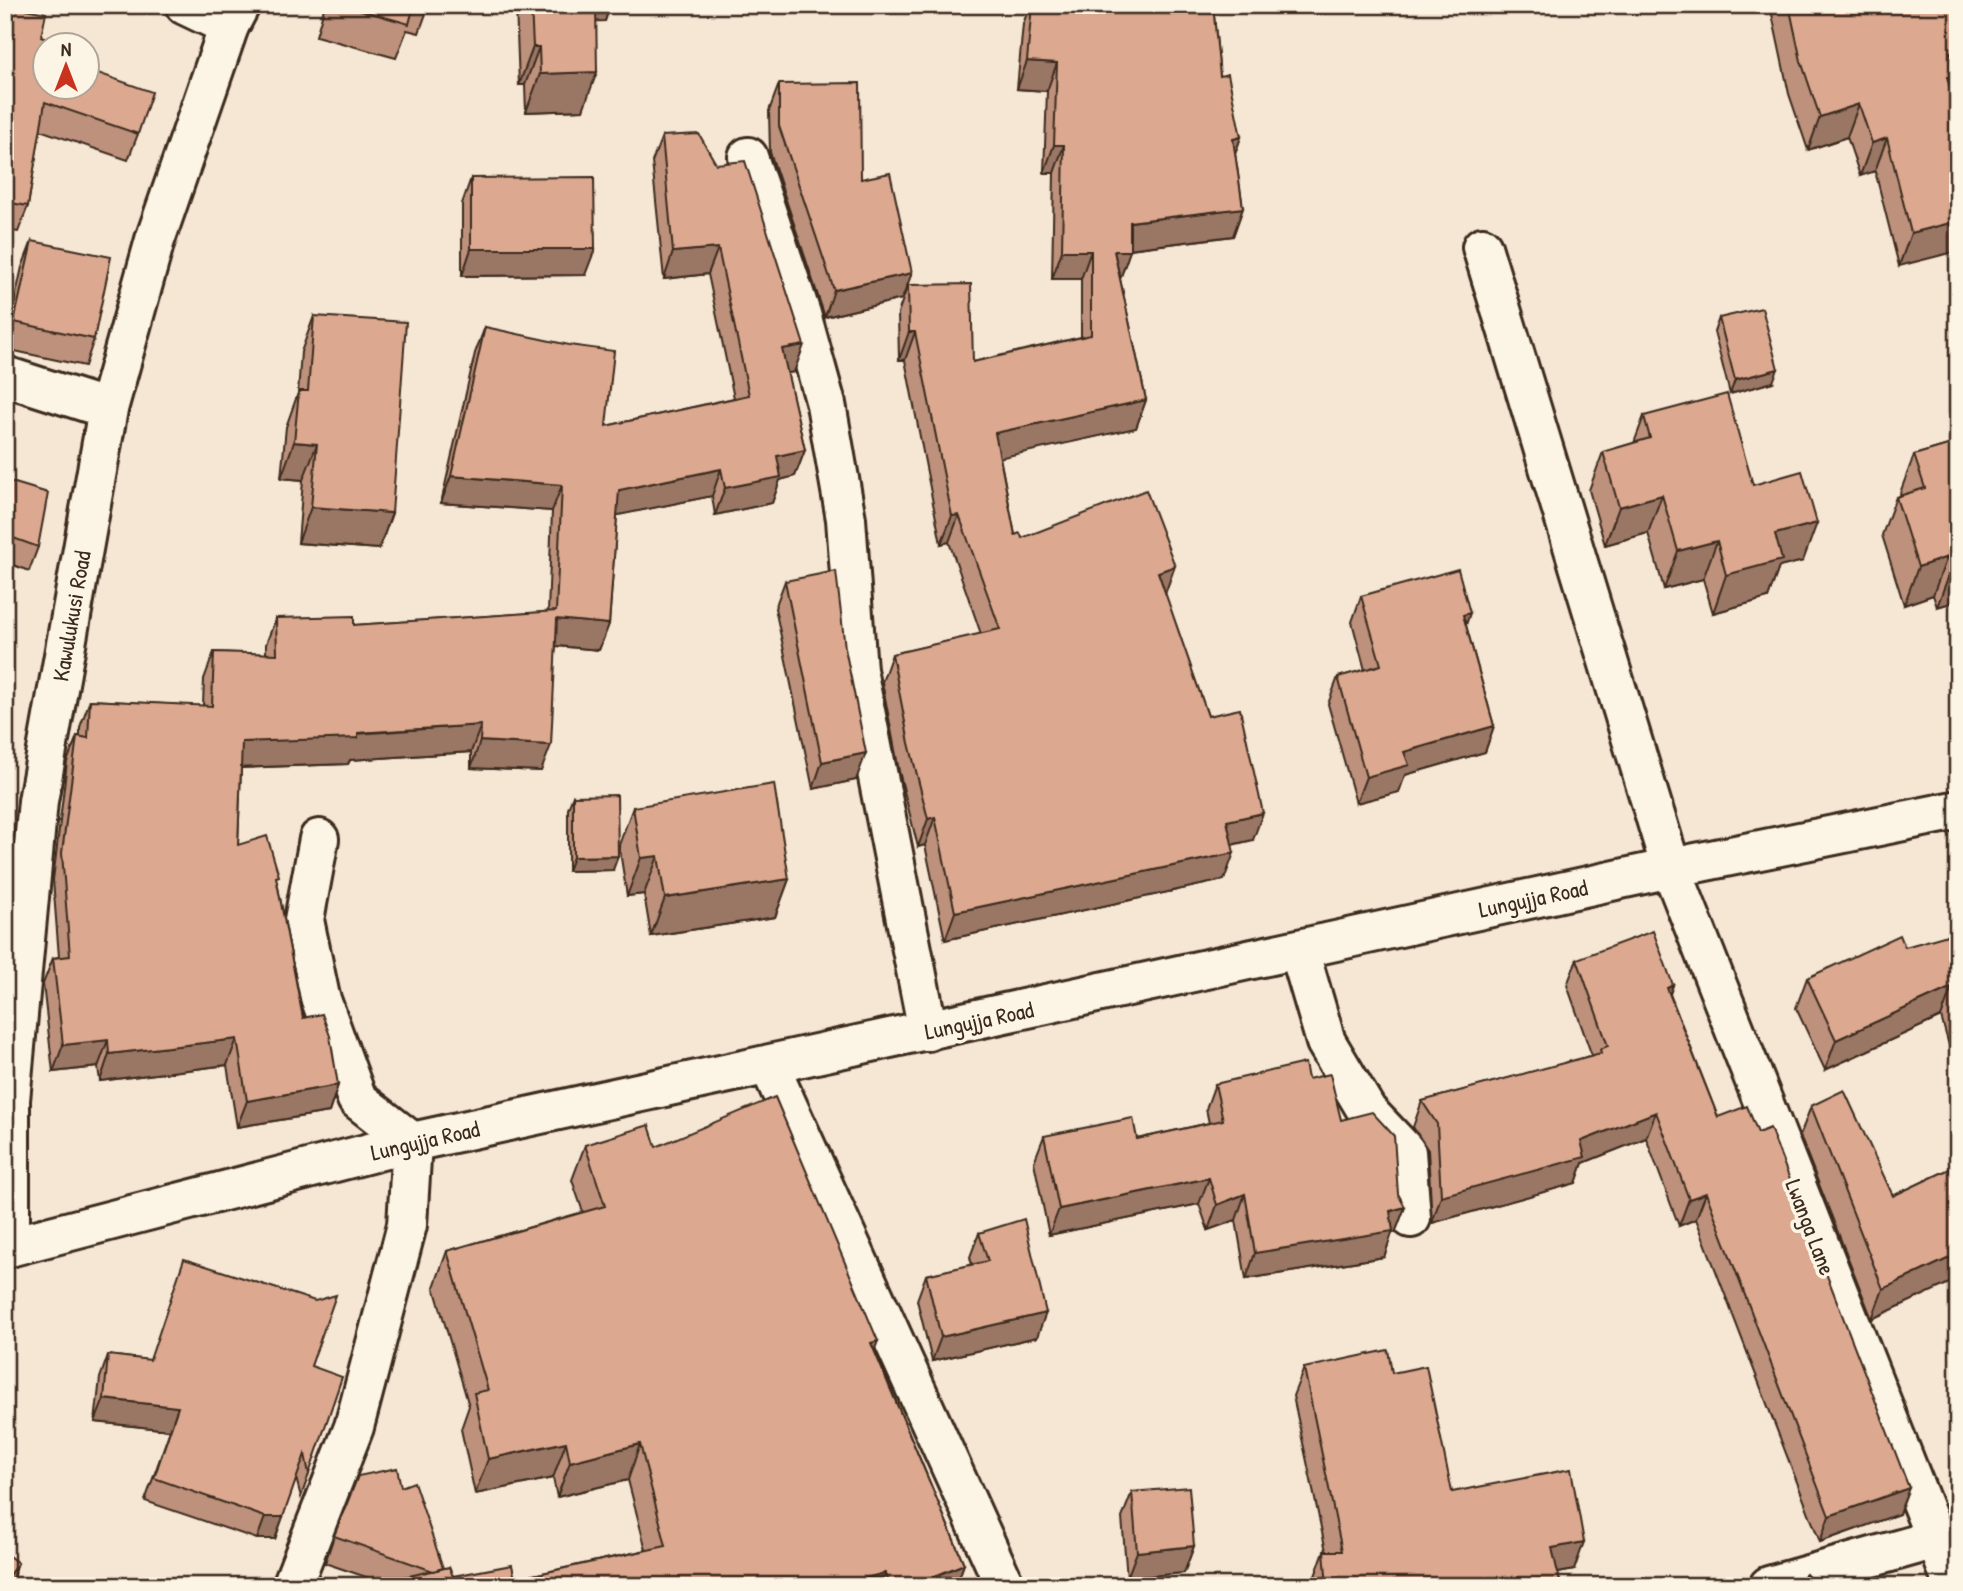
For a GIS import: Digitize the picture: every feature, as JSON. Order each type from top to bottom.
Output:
[{"type":"street","points":[[185,5],[234,15]]},
{"type":"street","name":"Kawulukusi Road","points":[[8,1247],[9,1100],[38,801],[108,409],[155,240],[234,15]]},
{"type":"street","points":[[748,157],[801,314],[826,404],[846,519],[858,670],[928,1031]]},
{"type":"street","name":"Lwanga Lane","points":[[1482,247],[1671,868],[1933,1540],[1954,1586]]},
{"type":"street","points":[[5,376],[108,409]]},
{"type":"street","name":"Lungujja Road","points":[[8,1247],[412,1142],[1671,868],[1958,810]]},
{"type":"street","points":[[292,1586],[357,1413],[407,1225],[412,1142],[357,1099],[320,998],[304,920],[319,839]]},
{"type":"street","points":[[1299,950],[1326,1042],[1367,1111],[1406,1152],[1410,1219]]},
{"type":"street","points":[[769,1065],[1005,1586]]},
{"type":"street","points":[[1769,1586],[1933,1540]]},
{"type":"building","points":[[5,5],[46,13],[42,32],[32,32],[32,102],[45,102],[28,206],[5,202]]},
{"type":"building","points":[[343,5],[414,5],[409,24]]},
{"type":"building","points":[[531,5],[596,5],[597,72],[540,74],[539,47],[533,47]]},
{"type":"building","points":[[1032,5],[1213,5],[1220,76],[1228,74],[1241,137],[1233,139],[1243,208],[1130,222],[1130,251],[1114,251],[1146,400],[995,433],[1015,535],[1020,533],[1022,538],[1146,490],[1175,566],[1158,572],[1208,716],[1240,709],[1263,813],[1227,821],[1234,853],[955,912],[935,817],[928,819],[909,743],[892,654],[1000,629],[959,515],[952,516],[915,332],[909,332],[908,285],[971,284],[973,362],[1091,335],[1091,251],[1062,251],[1064,145],[1054,145],[1057,63],[1027,61]]},
{"type":"building","points":[[1789,5],[1958,5],[1958,51],[1950,52],[1956,74],[1947,77],[1958,117],[1958,221],[1911,233],[1887,138],[1872,143],[1859,104],[1820,117],[1801,61]]},
{"type":"building","points":[[102,74],[152,92],[138,134],[45,102],[102,102]]},
{"type":"building","points":[[860,83],[861,179],[890,173],[912,273],[834,290],[779,126],[779,84]]},
{"type":"building","points":[[699,134],[716,164],[745,161],[804,345],[782,349],[805,450],[777,456],[781,477],[725,488],[721,469],[619,490],[609,624],[557,619],[551,745],[480,741],[481,725],[358,733],[358,738],[242,742],[238,845],[267,836],[279,876],[276,877],[303,1018],[322,1014],[330,1036],[338,1085],[247,1101],[237,1039],[109,1054],[108,1040],[63,1045],[53,958],[70,956],[62,853],[77,736],[88,738],[90,700],[212,706],[214,652],[277,654],[276,618],[354,616],[354,625],[556,611],[562,485],[451,476],[485,327],[569,345],[614,351],[606,426],[749,395],[718,248],[673,252],[662,136]]},
{"type":"building","points":[[594,177],[595,249],[471,249],[471,178]]},
{"type":"building","points":[[32,241],[111,257],[94,339],[14,322]]},
{"type":"building","points":[[1762,308],[1778,369],[1735,380],[1719,318]]},
{"type":"building","points":[[314,316],[406,322],[392,513],[311,507],[317,444],[294,442],[299,391],[308,391]]},
{"type":"building","points":[[1727,394],[1753,485],[1802,471],[1817,523],[1775,534],[1782,560],[1726,575],[1717,541],[1678,551],[1662,495],[1619,507],[1603,452],[1650,438],[1644,416]]},
{"type":"building","points":[[1958,442],[1958,567],[1951,569],[1947,557],[1918,567],[1896,497],[1925,488],[1914,455]]},
{"type":"building","points":[[5,480],[48,493],[38,547],[5,535]]},
{"type":"building","points":[[1458,569],[1470,613],[1463,615],[1494,726],[1404,752],[1409,765],[1366,777],[1338,677],[1381,665],[1361,596]]},
{"type":"building","points":[[836,571],[845,648],[866,753],[822,762],[785,581]]},
{"type":"building","points":[[774,784],[789,879],[665,898],[658,856],[641,858],[633,807]]},
{"type":"building","points":[[617,795],[618,856],[573,857],[573,796]]},
{"type":"building","points":[[1653,931],[1673,985],[1667,988],[1718,1117],[1747,1106],[1758,1133],[1770,1128],[1909,1488],[1829,1516],[1706,1193],[1689,1199],[1656,1112],[1581,1141],[1585,1157],[1441,1196],[1437,1124],[1422,1101],[1601,1053],[1600,1049],[1608,1046],[1577,959]]},
{"type":"building","points":[[1958,932],[1958,1008],[1952,987],[1836,1040],[1807,978],[1900,935],[1905,947]]},
{"type":"building","points":[[1305,1063],[1308,1079],[1330,1074],[1341,1120],[1372,1112],[1394,1136],[1398,1194],[1405,1207],[1390,1211],[1393,1231],[1255,1253],[1245,1194],[1217,1205],[1209,1178],[1059,1209],[1044,1136],[1133,1118],[1137,1139],[1223,1120],[1215,1084]]},
{"type":"building","points":[[1844,1090],[1893,1196],[1958,1165],[1958,1254],[1883,1289],[1811,1106]]},
{"type":"building","points":[[775,1097],[878,1341],[871,1343],[964,1564],[911,1586],[891,1586],[885,1573],[834,1586],[365,1586],[449,1567],[453,1576],[512,1565],[515,1579],[666,1546],[640,1444],[570,1462],[566,1442],[488,1459],[474,1393],[488,1390],[447,1251],[605,1206],[585,1145],[649,1125],[656,1147]]},
{"type":"building","points":[[1024,1219],[1046,1313],[941,1337],[926,1275],[988,1261],[979,1233]]},
{"type":"building","points":[[184,1259],[315,1301],[336,1295],[311,1366],[342,1377],[309,1474],[305,1454],[283,1517],[265,1517],[154,1478],[178,1407],[104,1399],[108,1355],[150,1360]]},
{"type":"building","points":[[1388,1350],[1392,1373],[1426,1366],[1452,1492],[1571,1469],[1584,1542],[1552,1548],[1561,1586],[1327,1586],[1324,1551],[1342,1551],[1304,1368]]},
{"type":"building","points":[[397,1468],[401,1487],[414,1482],[443,1568],[433,1571],[334,1536],[358,1476]]},
{"type":"building","points":[[1189,1487],[1194,1546],[1137,1552],[1132,1492]]},
{"type":"building","points":[[5,1553],[18,1563],[5,1580]]},
{"type":"building","points":[[1806,1574],[1816,1586],[1793,1586]]},
{"type":"building","points":[[167,1577],[192,1586],[164,1586]]}]
